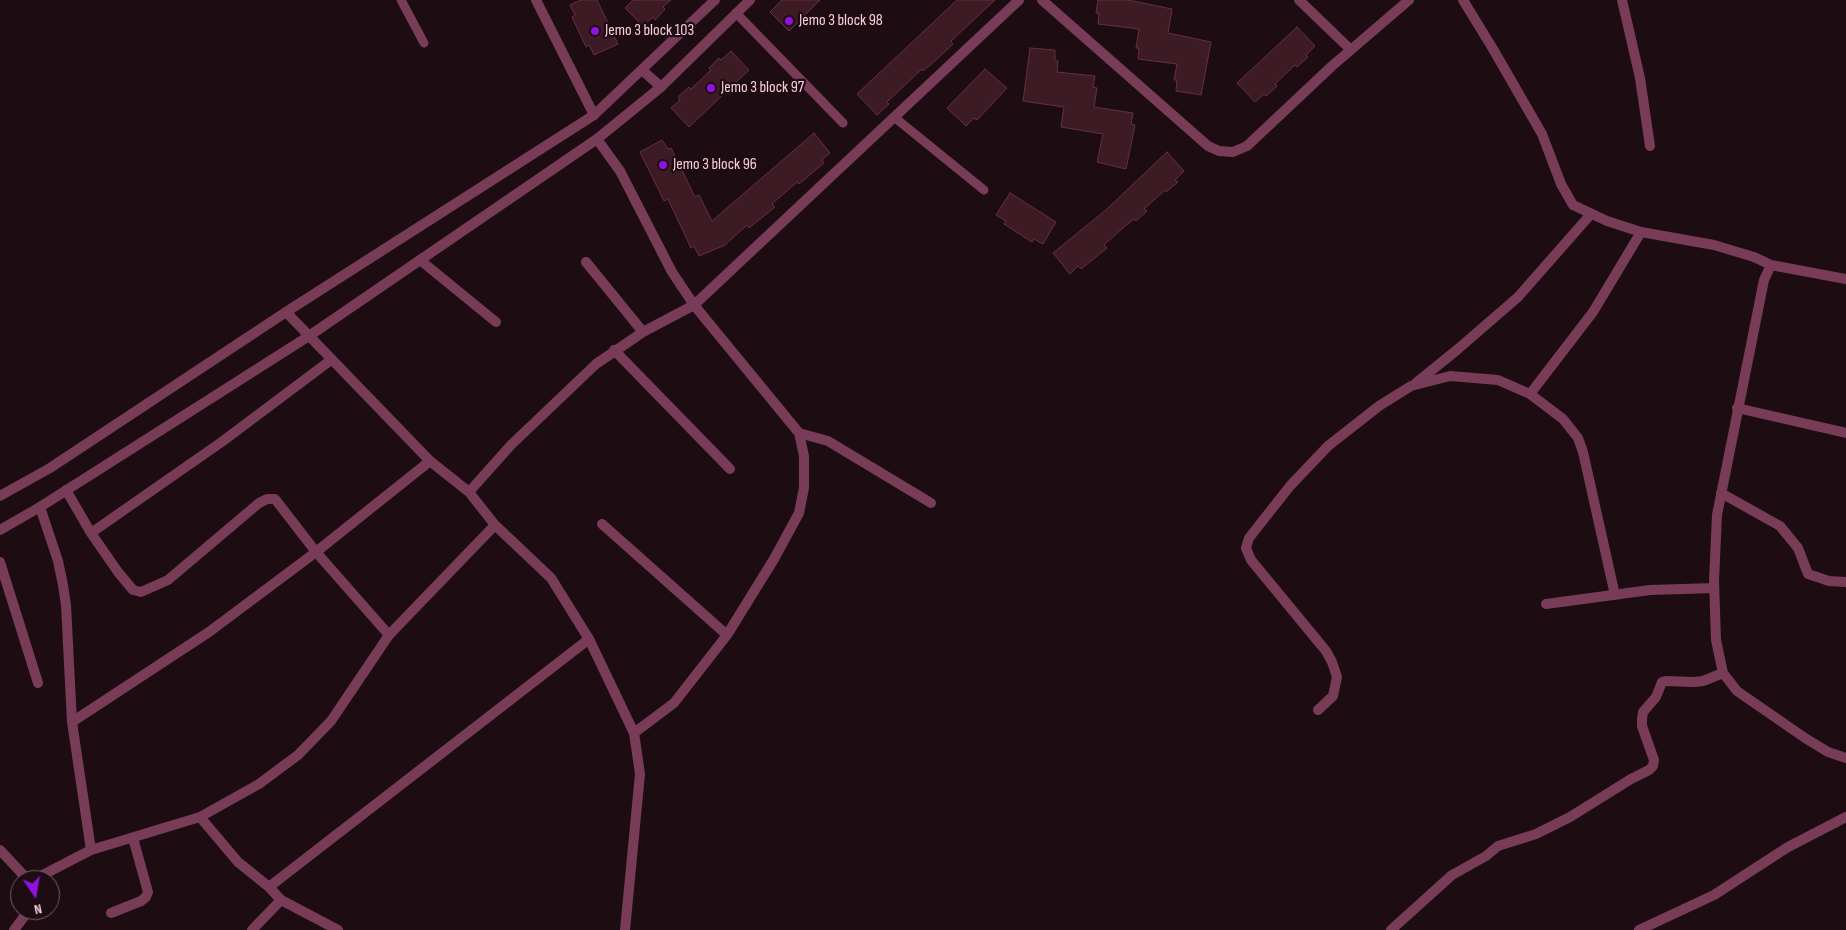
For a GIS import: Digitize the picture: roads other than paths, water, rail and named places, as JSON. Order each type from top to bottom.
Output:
[{"type":"street","points":[[536,0],[594,115]]},
{"type":"street","points":[[0,496],[50,468],[286,312],[594,115],[715,0]]},
{"type":"street","points":[[0,530],[40,507],[309,336],[597,139],[661,87],[750,0]]},
{"type":"street","points":[[468,492],[518,438],[596,364],[643,332],[694,305],[1019,0]]},
{"type":"street","points":[[1042,0],[1208,146],[1233,152],[1248,146],[1409,0]]},
{"type":"street","points":[[1299,0],[1352,50]]},
{"type":"street","points":[[1463,0],[1494,49],[1542,134],[1561,184],[1573,205],[1591,214],[1641,232],[1714,245],[1754,257],[1771,265],[1846,279]]},
{"type":"street","points":[[1622,0],[1640,78],[1650,146]]},
{"type":"street","points":[[642,70],[661,87]]},
{"type":"street","points":[[597,139],[620,171],[672,272],[694,305],[799,433],[804,456],[804,488],[799,513],[774,559],[727,635],[674,703],[634,733]]},
{"type":"street","points":[[1318,710],[1333,696],[1337,677],[1332,662],[1326,651],[1251,560],[1246,548],[1249,538],[1290,486],[1328,446],[1379,406],[1411,386],[1458,349],[1518,297],[1591,214]]},
{"type":"street","points":[[1530,394],[1593,312],[1641,232]]},
{"type":"street","points":[[420,260],[496,322]]},
{"type":"street","points":[[586,262],[643,332]]},
{"type":"street","points":[[1771,265],[1764,280],[1717,515],[1714,588],[1716,640],[1723,673],[1737,691],[1797,733],[1828,752],[1846,758]]},
{"type":"street","points":[[286,312],[430,461],[468,492],[495,525],[551,578],[589,639],[634,733],[640,774],[625,930]]},
{"type":"street","points":[[614,350],[730,469]]},
{"type":"street","points":[[92,533],[223,441],[331,360]]},
{"type":"street","points":[[1411,386],[1450,376],[1498,380],[1530,394],[1563,419],[1578,438],[1584,452],[1615,595]]},
{"type":"street","points":[[1737,408],[1846,433]]},
{"type":"street","points":[[799,433],[828,441],[931,503]]},
{"type":"street","points":[[72,722],[209,632],[316,552],[430,461]]},
{"type":"street","points":[[66,490],[118,572],[133,590],[141,592],[168,580],[259,503],[267,499],[275,499],[316,552],[389,635]]},
{"type":"street","points":[[1721,493],[1780,526],[1798,548],[1808,574],[1829,581],[1846,582]]},
{"type":"street","points":[[40,507],[58,561],[65,595],[72,722],[91,850]]},
{"type":"street","points":[[602,524],[727,635]]},
{"type":"street","points":[[52,870],[91,850],[200,816],[259,784],[298,755],[331,721],[389,635],[495,525]]},
{"type":"street","points":[[0,562],[38,683]]},
{"type":"street","points":[[1546,604],[1650,590],[1714,588]]},
{"type":"street","points":[[269,887],[589,639]]},
{"type":"street","points":[[1391,930],[1452,875],[1486,856],[1498,846],[1536,834],[1570,817],[1649,770],[1653,766],[1654,760],[1642,726],[1643,712],[1656,697],[1662,682],[1703,681],[1723,673]]},
{"type":"street","points":[[200,816],[238,862],[269,887],[281,900],[338,930]]},
{"type":"street","points":[[1639,930],[1714,894],[1788,847],[1846,817]]},
{"type":"street","points":[[111,913],[141,901],[146,898],[148,892],[133,838]]},
{"type":"street","points":[[0,850],[19,870]]},
{"type":"street","points":[[252,930],[281,900]]},
{"type":"lane","points":[[401,0],[424,43]]},
{"type":"lane","points":[[736,13],[843,123]]},
{"type":"lane","points":[[894,117],[984,190]]},
{"type":"place","name":"Jemo 3 block 98","points":[[789,21]]},
{"type":"place","name":"Jemo 3 block 103","points":[[595,31]]},
{"type":"place","name":"Jemo 3 block 97","points":[[711,88]]},
{"type":"place","name":"Jemo 3 block 96","points":[[663,165]]}]
